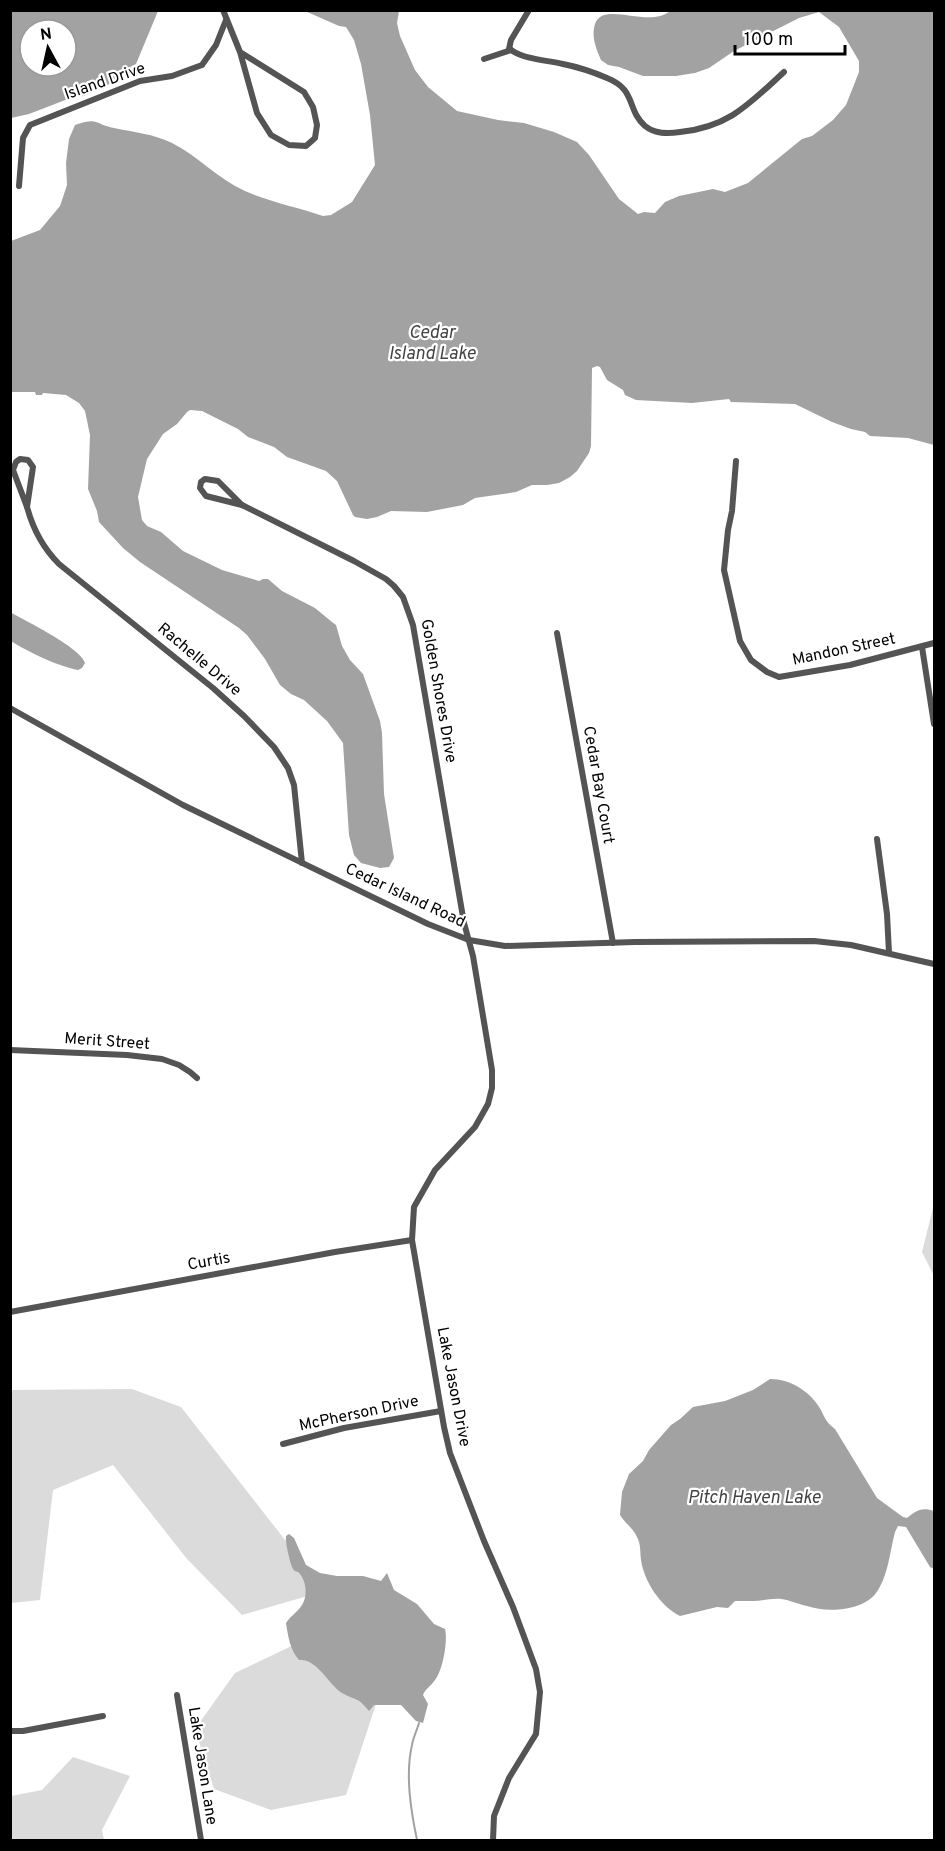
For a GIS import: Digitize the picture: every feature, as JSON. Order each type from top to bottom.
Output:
[{"type":"street","points":[[223,10],[240,52],[257,113],[272,135],[289,146],[306,146],[315,138],[317,124],[313,107],[304,92],[240,52]]},
{"type":"street","points":[[511,50],[509,49],[511,39],[528,10]]},
{"type":"street","name":"Island Drive","points":[[19,186],[23,138],[30,124],[140,81],[172,76],[202,65],[216,45],[226,20]]},
{"type":"street","points":[[484,59],[511,50],[530,58],[565,64],[608,78],[623,86],[636,114],[645,126],[658,133],[696,131],[716,125],[746,107],[784,72]]},
{"type":"street","name":"Rachelle Drive","points":[[27,507],[33,467],[28,460],[20,459],[13,470],[27,507],[39,537],[59,564],[224,697],[279,754],[289,772],[296,794],[302,863]]},
{"type":"street","name":"Mandon Street","points":[[736,461],[724,570],[740,641],[752,660],[767,672],[779,677],[850,665],[934,643]]},
{"type":"street","name":"Golden Shores Drive","points":[[242,505],[216,480],[207,479],[201,482],[200,490],[206,496],[242,505],[377,573],[394,586],[405,601],[413,625],[468,940]]},
{"type":"street","name":"Cedar Bay Court","points":[[557,633],[613,943]]},
{"type":"street","points":[[922,646],[934,724]]},
{"type":"street","name":"Cedar Island Road","points":[[11,708],[183,805],[428,924],[468,940],[511,946],[814,941],[842,943],[934,964]]},
{"type":"street","points":[[877,839],[887,914],[889,953]]},
{"type":"street","name":"Lake Jason Drive","points":[[468,940],[490,1052],[492,1088],[488,1104],[474,1127],[435,1170],[414,1208],[412,1240],[450,1453],[484,1541],[513,1607],[536,1669],[540,1692],[536,1734],[508,1778],[494,1816],[493,1840]]},
{"type":"street","name":"Merit Street","points":[[10,1050],[127,1055],[162,1059],[179,1065],[197,1078]]},
{"type":"street","name":"Curtis","points":[[10,1311],[412,1240]]},
{"type":"street","name":"McPherson Drive","points":[[283,1444],[344,1428],[441,1411]]},
{"type":"street","name":"Lake Jason Lane","points":[[177,1695],[201,1840]]},
{"type":"street","points":[[10,1731],[103,1716]]},
{"type":"shaded area","points":[[934,1204],[934,1276],[922,1252]]},
{"type":"shaded area","points":[[132,1389],[181,1407],[325,1591],[242,1615],[187,1559],[113,1465],[53,1490],[40,1600],[11,1603],[10,1390]]},
{"type":"shaded area","points":[[302,1641],[380,1692],[346,1795],[271,1810],[214,1789],[195,1729],[235,1673]]},
{"type":"shaded area","points":[[73,1757],[130,1776],[102,1830],[104,1840],[11,1840],[11,1796],[42,1790]]},
{"type":"water","points":[[158,10],[136,64],[121,72],[119,77],[105,87],[29,114],[11,118],[10,11]]},
{"type":"water","name":"Cedar Island Lake","points":[[305,11],[399,11],[397,23],[400,36],[415,70],[428,87],[457,111],[524,123],[577,142],[589,155],[619,199],[638,214],[655,213],[665,202],[679,196],[713,189],[725,192],[748,183],[802,139],[812,136],[833,120],[846,105],[859,72],[859,61],[839,27],[819,12],[799,18],[734,51],[709,68],[695,73],[676,76],[643,76],[608,65],[601,60],[594,38],[595,24],[600,17],[617,14],[651,17],[661,16],[670,11],[934,11],[934,445],[908,438],[870,436],[865,432],[832,422],[795,404],[731,402],[729,399],[692,403],[636,400],[625,395],[623,390],[607,380],[600,367],[597,366],[592,368],[591,446],[577,471],[570,477],[559,483],[532,485],[516,492],[475,498],[463,505],[427,512],[391,511],[367,519],[353,515],[337,481],[326,471],[287,457],[274,447],[248,437],[238,429],[202,411],[187,412],[177,424],[163,434],[147,459],[138,497],[142,520],[147,526],[161,532],[183,551],[222,570],[259,581],[268,579],[282,591],[315,608],[336,625],[342,646],[350,660],[363,674],[382,733],[384,794],[394,858],[389,867],[380,868],[361,863],[354,855],[349,835],[343,743],[327,721],[304,700],[291,694],[280,685],[265,659],[239,628],[140,562],[123,548],[99,522],[88,489],[90,435],[85,411],[79,403],[66,395],[11,392],[11,241],[40,230],[60,206],[67,185],[66,163],[69,139],[75,125],[89,122],[165,140],[191,154],[235,186],[254,195],[323,216],[331,215],[352,202],[375,165],[370,115],[361,64],[354,40],[346,27]]},
{"type":"water","points":[[10,612],[74,650],[85,663],[82,668],[78,670],[53,662],[11,641]]},
{"type":"water","name":"Pitch Haven Lake","points":[[770,1379],[793,1384],[812,1398],[826,1421],[835,1429],[877,1498],[907,1518],[920,1510],[934,1511],[934,1569],[930,1567],[906,1527],[898,1526],[880,1587],[863,1604],[834,1610],[815,1608],[781,1599],[735,1601],[728,1608],[717,1607],[680,1616],[666,1606],[649,1584],[641,1560],[638,1540],[620,1515],[622,1492],[629,1474],[643,1461],[649,1450],[671,1425],[693,1407],[725,1401],[753,1390]]},
{"type":"water","points":[[289,1534],[294,1538],[306,1565],[320,1573],[337,1576],[363,1576],[381,1581],[387,1573],[394,1590],[417,1604],[434,1624],[445,1629],[445,1648],[440,1670],[423,1695],[428,1704],[423,1723],[416,1721],[401,1705],[374,1705],[369,1711],[359,1701],[337,1689],[317,1667],[305,1660],[299,1660],[293,1652],[286,1623],[302,1604],[306,1591],[302,1577],[293,1569],[290,1562],[286,1539]]},
{"type":"waterway","points":[[417,1840],[411,1805],[409,1768],[419,1723]]}]
